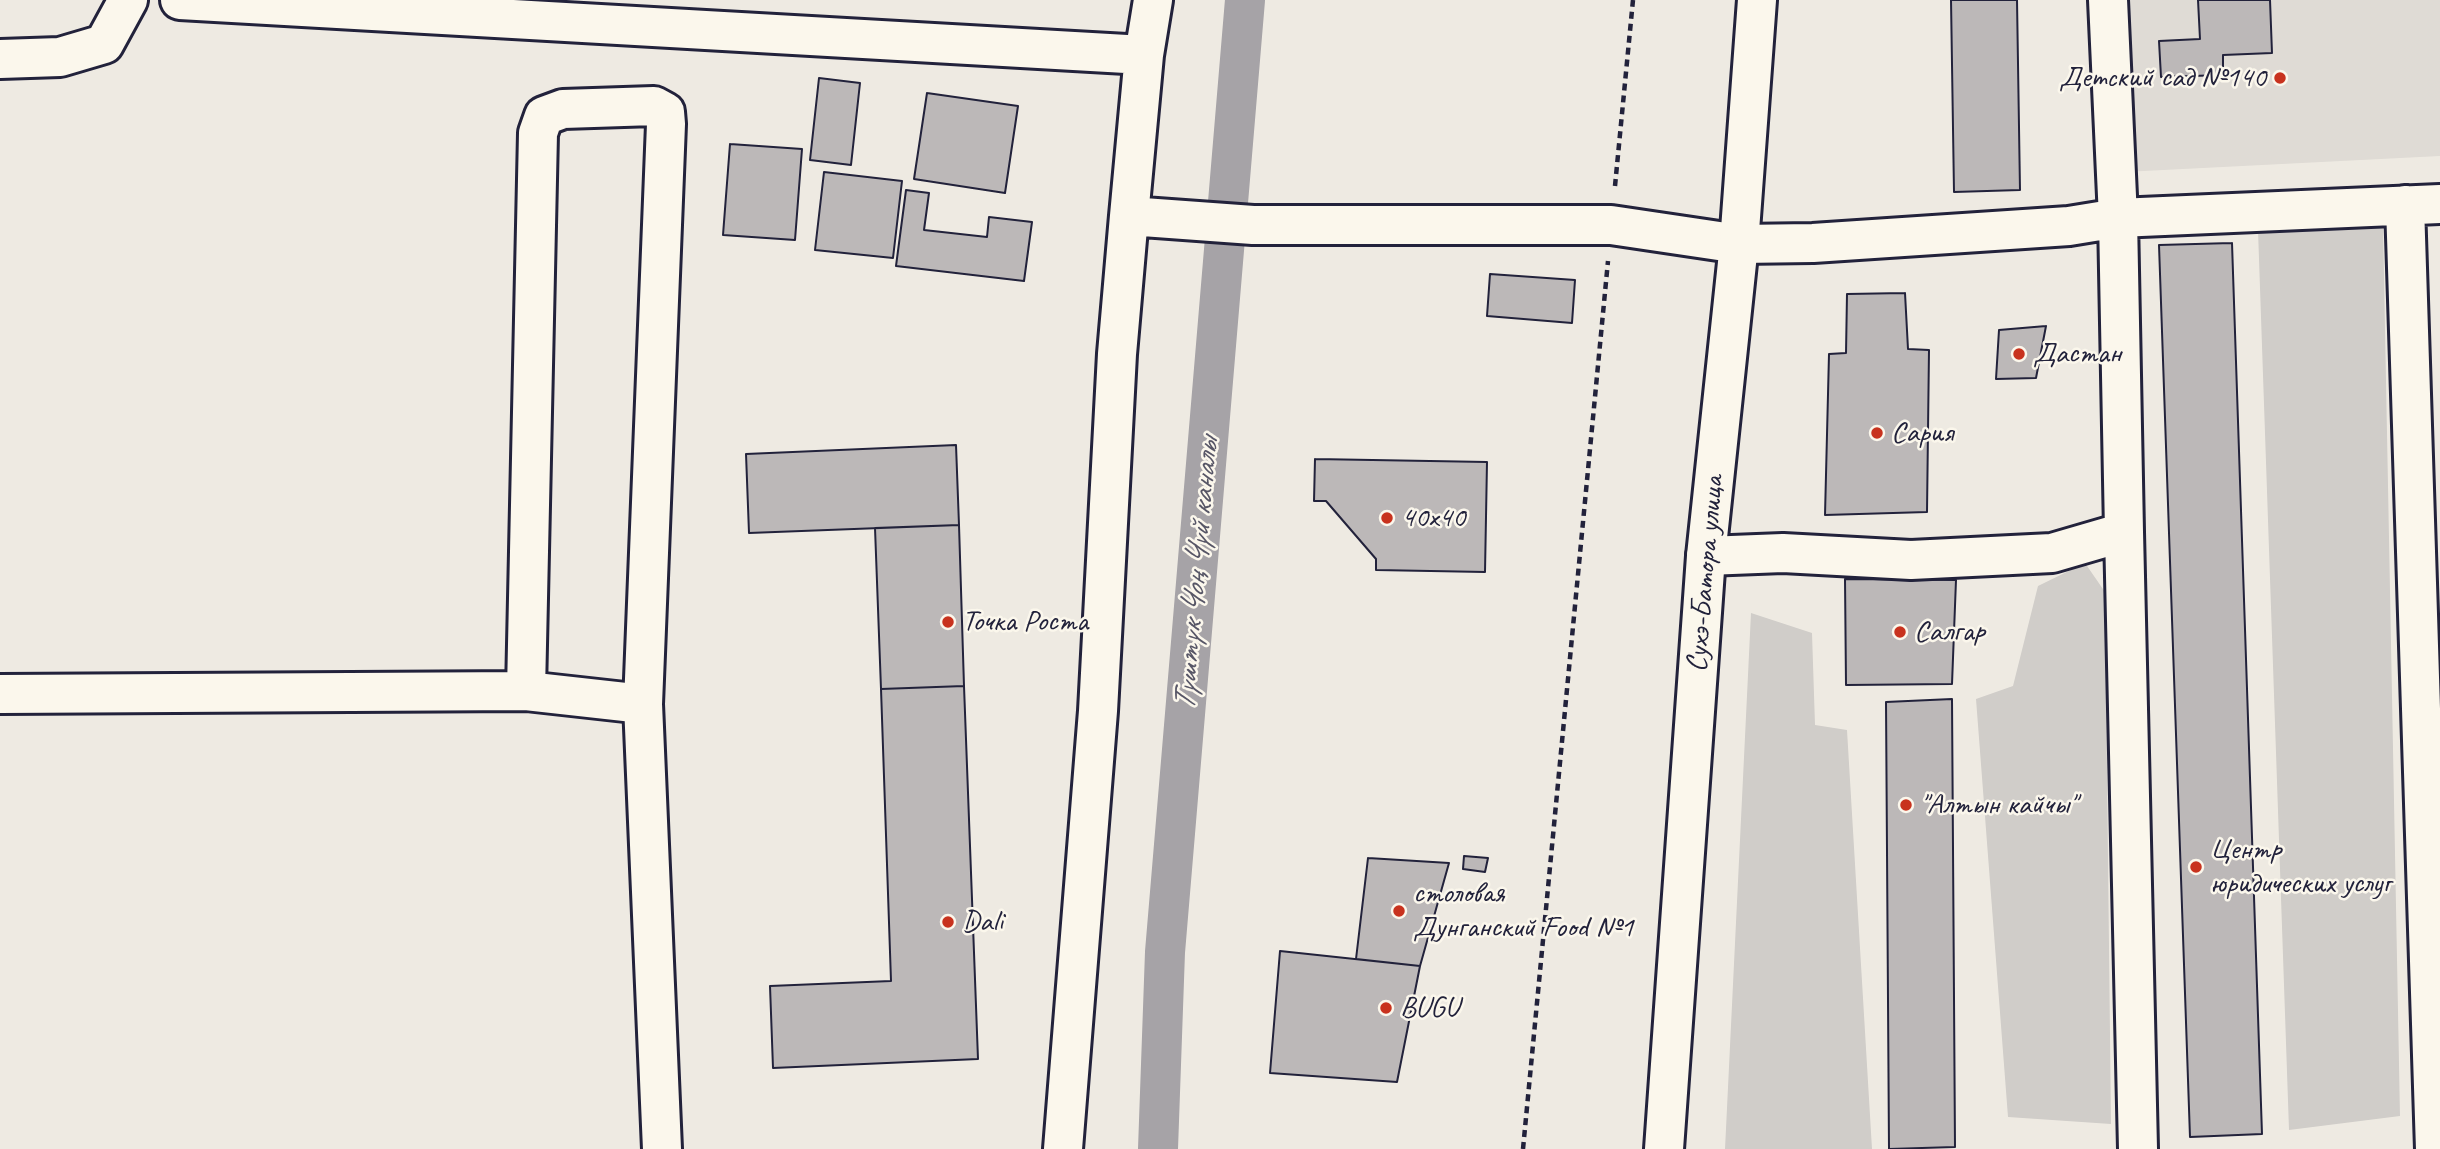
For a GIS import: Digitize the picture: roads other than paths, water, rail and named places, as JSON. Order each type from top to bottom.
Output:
[{"type":"main road","points":[[0,59],[60,57],[104,44],[128,0]]},
{"type":"main road","points":[[180,0],[1144,55]]},
{"type":"main road","points":[[1063,1149],[1098,711],[1117,368],[1144,55],[1153,0]]},
{"type":"main road","name":"Сухэ-Батора улица","points":[[1664,1149],[1706,556],[1739,244],[1757,0]]},
{"type":"main road","points":[[2108,0],[2118,218],[2137,1149]]},
{"type":"main road","points":[[526,691],[538,133],[544,116],[563,109],[654,106],[664,112],[666,124],[643,704],[662,1149]]},
{"type":"main road","points":[[1129,215],[1253,225],[1611,225],[1739,244],[1813,243],[2069,226],[2118,218],[2422,205],[2435,1149]]},
{"type":"main road","points":[[1706,556],[1783,553],[1911,560],[2052,553],[2124,533]]},
{"type":"main road","points":[[0,694],[526,691],[643,704]]},
{"type":"waterway","name":"Түштүк Чоң Чүй каналы","points":[[1158,1149],[1165,952],[1245,0]]},
{"type":"place","name":"Детский сад №140","points":[[2280,78]]},
{"type":"place","name":"Дастан","points":[[2019,354]]},
{"type":"place","name":"Сария","points":[[1877,433]]},
{"type":"place","name":"40x40","points":[[1387,518]]},
{"type":"place","name":"Точка Роста","points":[[948,622]]},
{"type":"place","name":"Салгар","points":[[1900,632]]},
{"type":"place","name":"\"Алтын кайчы\"","points":[[1906,805]]},
{"type":"place","name":"Центр юридических услуг","points":[[2196,867]]},
{"type":"place","name":"столовая Дунганский Food №1","points":[[1399,911]]},
{"type":"place","name":"Dali","points":[[948,922]]},
{"type":"place","name":"BUGU","points":[[1386,1008]]}]
